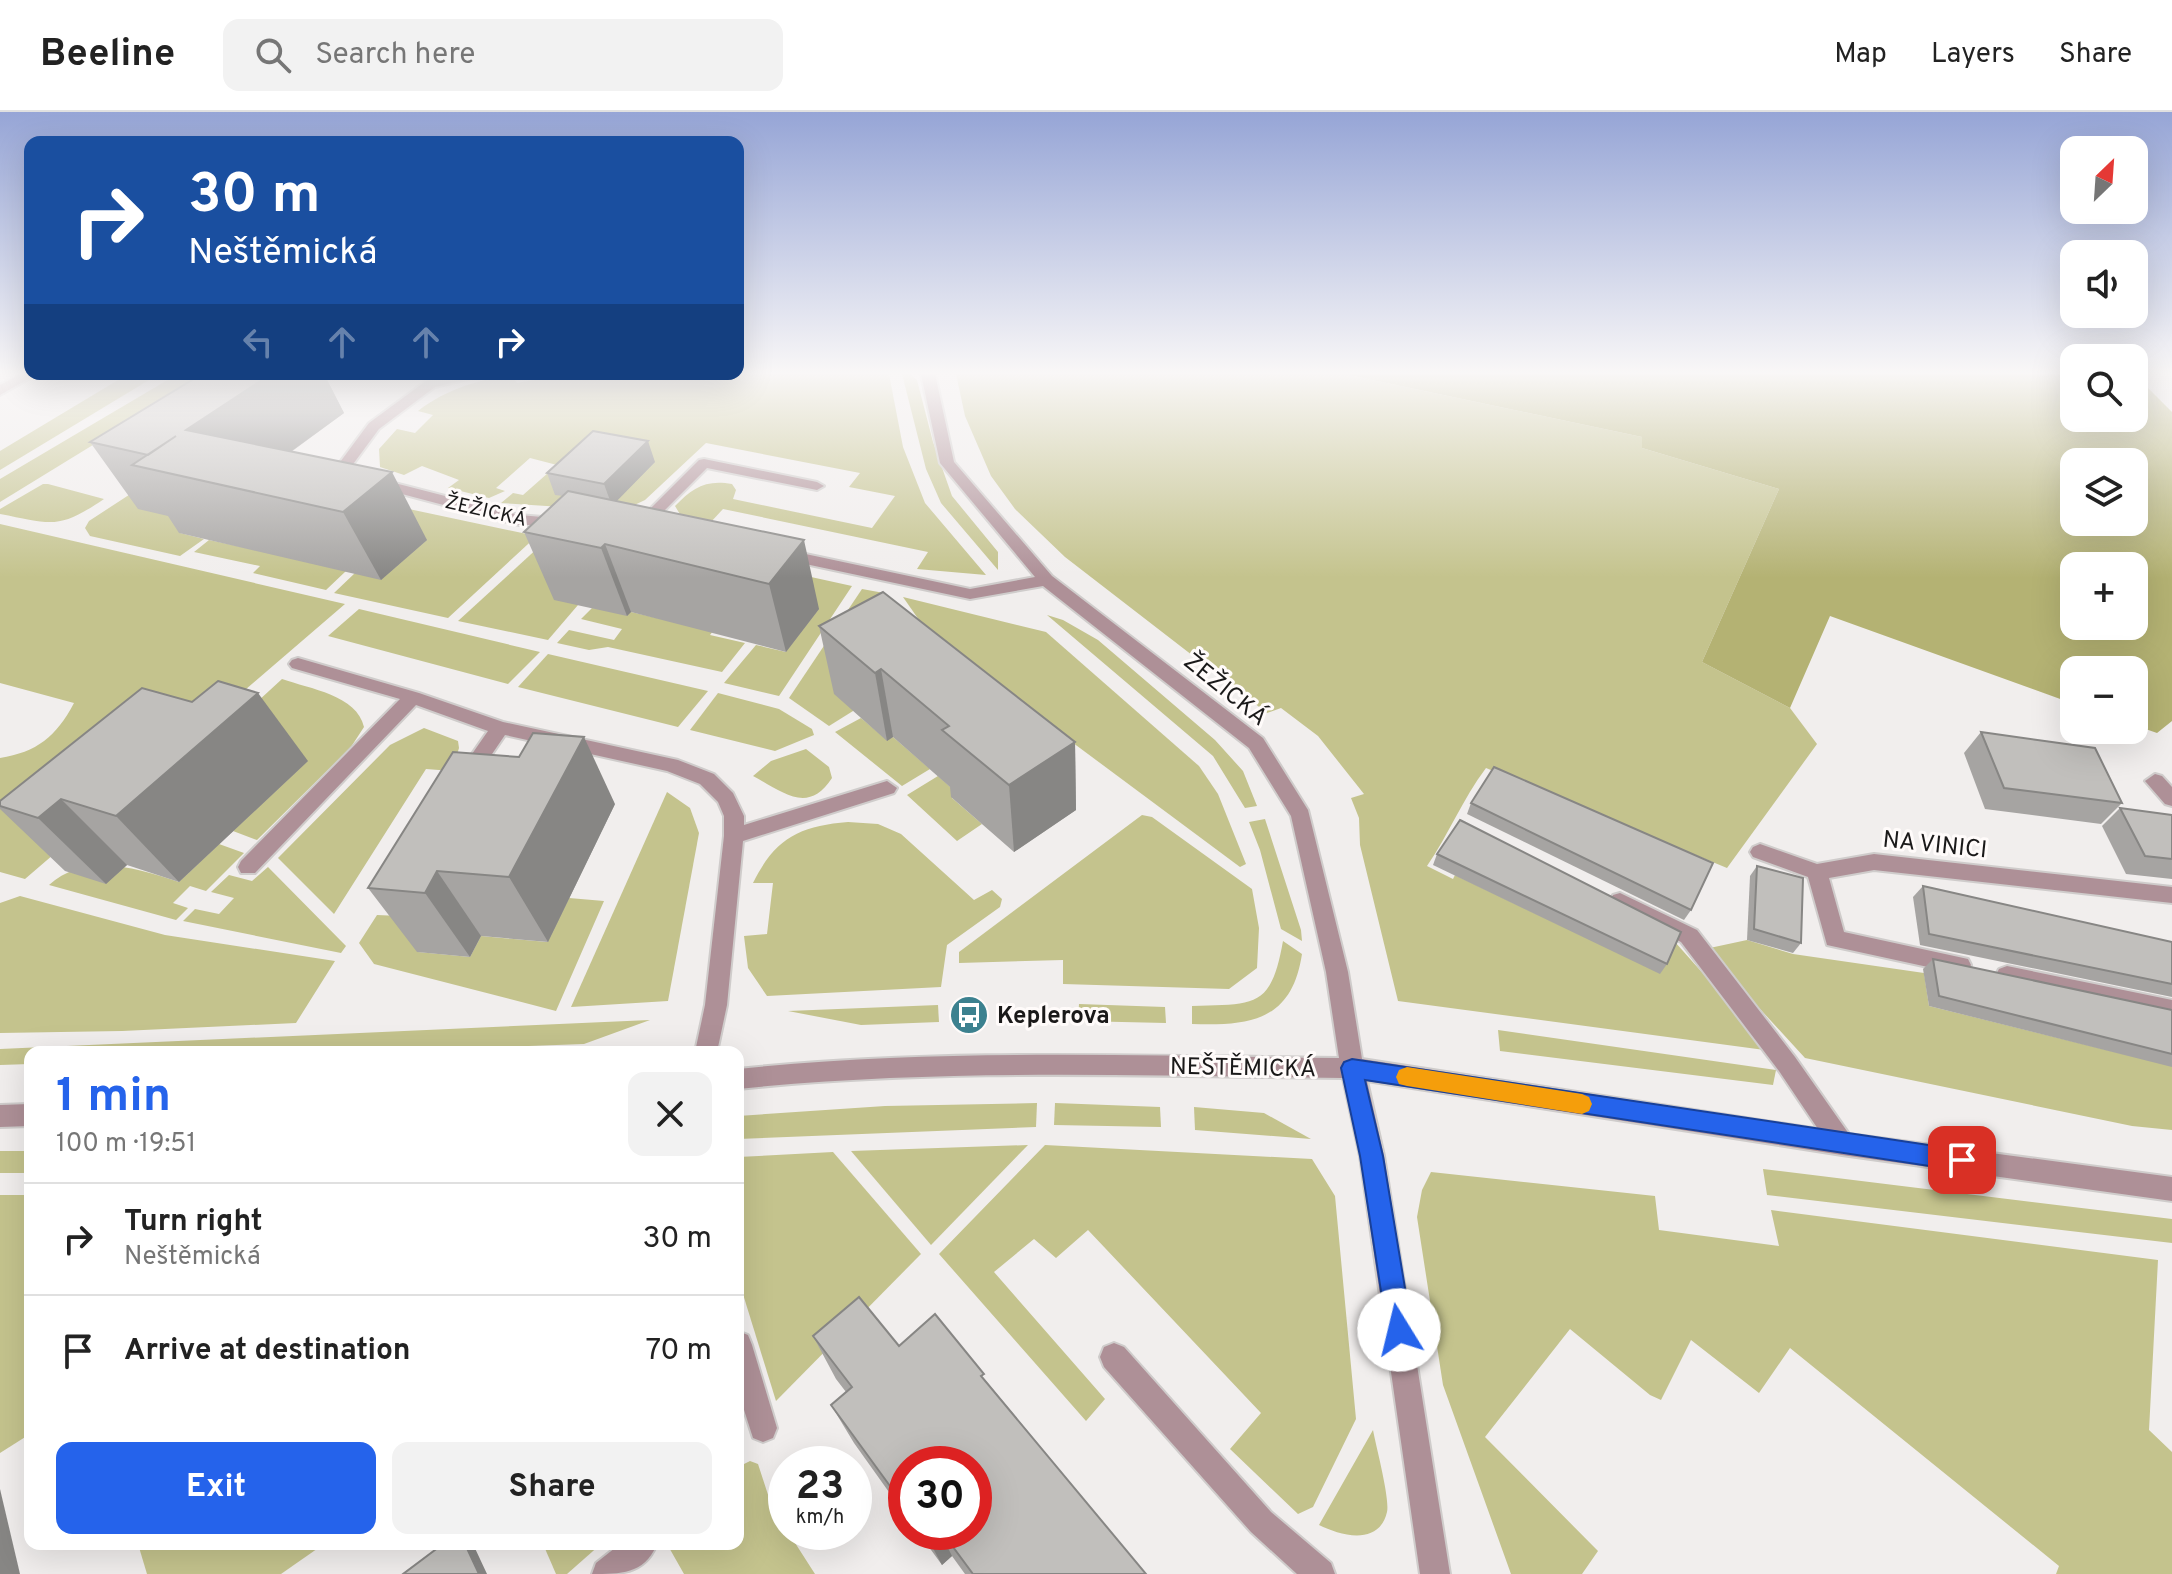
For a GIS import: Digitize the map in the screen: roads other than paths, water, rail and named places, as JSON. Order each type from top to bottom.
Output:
[{"type":"street","name":"ŽEŽICKÁ","points":[[362,442],[339,473],[519,520],[581,522]]},
{"type":"street","name":"ŽEŽICKÁ","points":[[943,442],[947,463],[1046,580],[1256,743],[1301,815],[1337,972],[1352,1068]]},
{"type":"street","points":[[643,525],[704,463],[817,486]]},
{"type":"street","points":[[768,551],[970,594],[1046,580]]},
{"type":"street","points":[[298,664],[413,697],[500,728],[671,765],[707,779],[726,798],[734,816],[716,1005],[707,1046]]},
{"type":"street","points":[[248,867],[413,697]]},
{"type":"street","points":[[457,790],[500,728]]},
{"type":"street","points":[[2155,781],[2172,799]]},
{"type":"street","points":[[734,836],[887,788]]},
{"type":"street","points":[[1760,852],[1817,872],[1835,939],[2172,1010]]},
{"type":"street","name":"NA VINICI","points":[[1817,872],[1874,862],[2172,895]]},
{"type":"street","points":[[1595,888],[1689,936],[1787,1064],[1842,1144]]},
{"type":"street","name":"NEŠTĚMICKÁ","points":[[744,1078],[794,1073],[1051,1065],[1352,1068],[1842,1144],[2172,1189]]},
{"type":"street","points":[[1352,1068],[1372,1156],[1435,1574]]},
{"type":"street","points":[[0,1116],[24,1115]]},
{"type":"street","points":[[1114,1357],[1261,1522],[1320,1574]]},
{"type":"street","points":[[744,1365],[763,1428]]},
{"type":"street","points":[[607,1574],[636,1550]]},
{"type":"place","name":"Keplerova","points":[[969,1015]]}]
